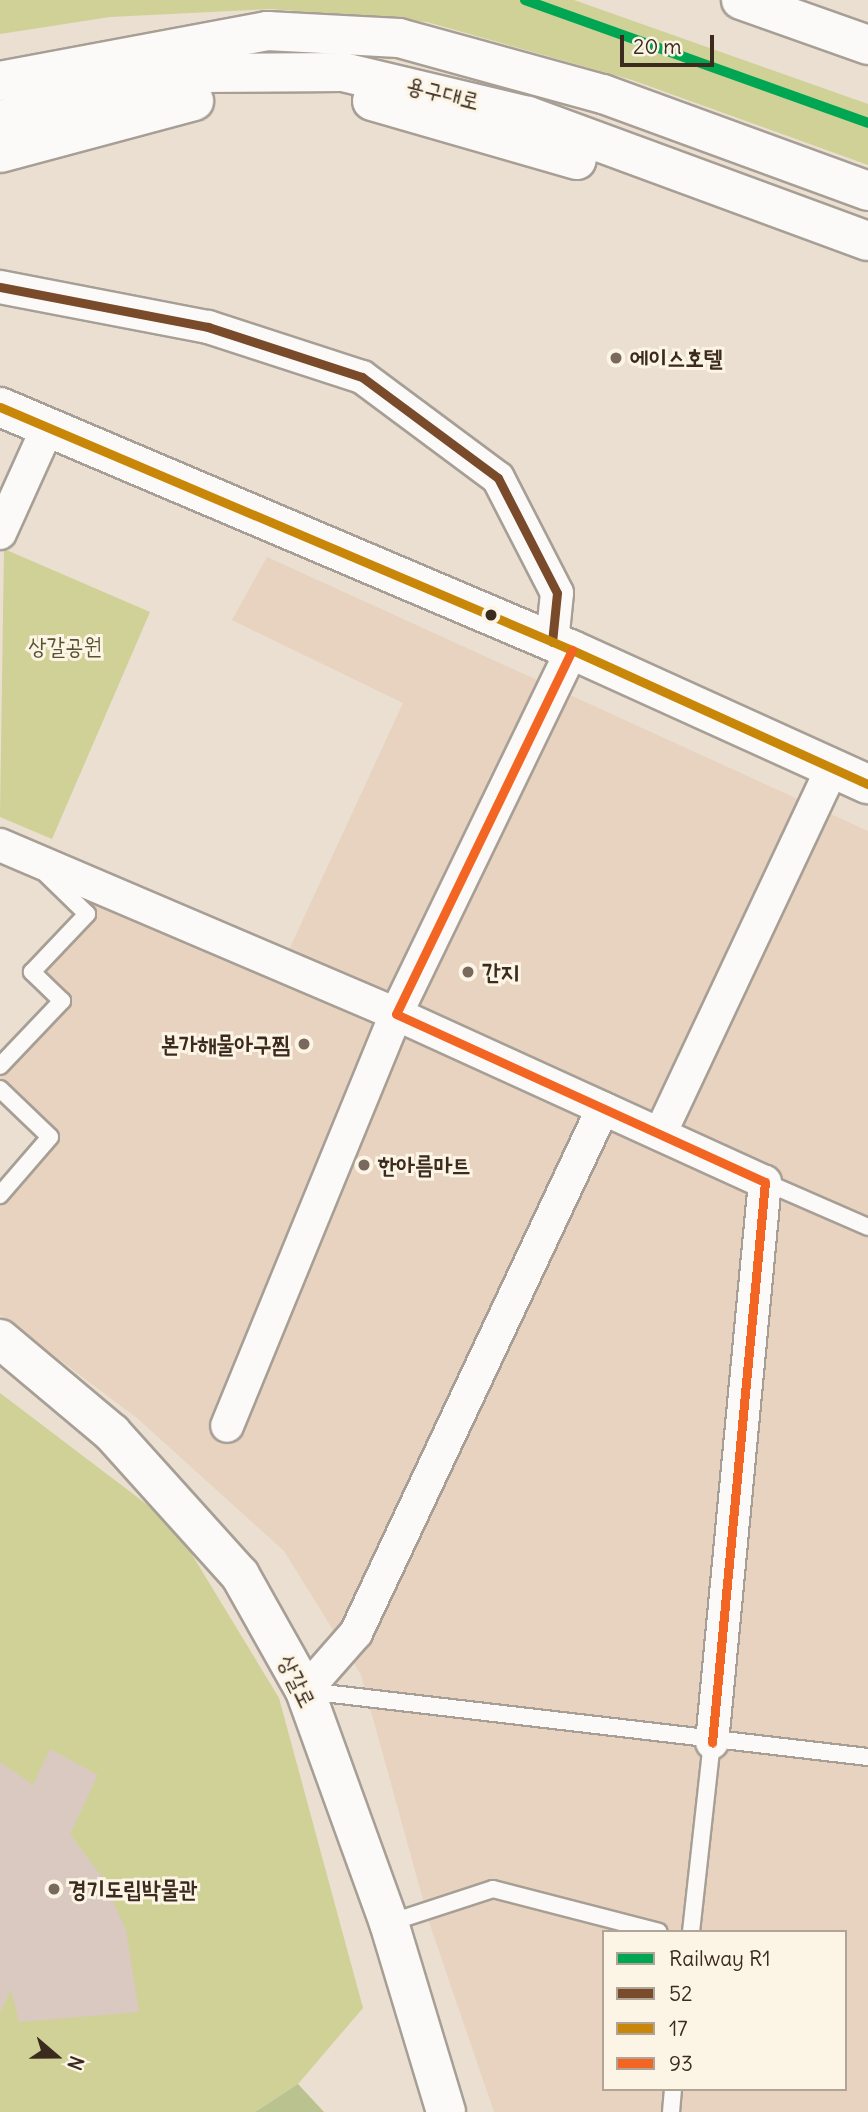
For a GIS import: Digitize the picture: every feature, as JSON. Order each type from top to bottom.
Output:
[{"type":"main road","points":[[741,0],[868,45]]},
{"type":"main road","name":"용구대로","points":[[0,81],[267,31],[399,38],[603,93],[868,191]]},
{"type":"main road","name":"용구대로","points":[[0,120],[113,89],[204,73],[343,72],[440,90],[528,116],[868,243]]},
{"type":"main road","points":[[0,153],[155,107],[354,96],[868,243]]},
{"type":"main road","points":[[0,407],[46,431],[562,646],[868,784]]},
{"type":"main road","name":"상갈로","points":[[0,1339],[112,1433],[174,1497],[240,1575],[305,1691],[389,1923],[446,2112]]},
{"type":"street","points":[[0,287],[208,327],[362,377],[498,478],[557,593],[562,646],[396,1014],[227,1426]]},
{"type":"street","points":[[0,533],[46,431]]},
{"type":"street","points":[[660,1134],[832,769]]},
{"type":"street","points":[[13,850],[396,1014],[765,1182],[712,1743]]},
{"type":"street","points":[[305,1691],[356,1633],[603,1108]]},
{"type":"lane","points":[[0,1066],[62,1001],[32,972],[87,914],[13,850]]},
{"type":"lane","points":[[0,1089],[50,1137],[0,1195]]},
{"type":"lane","points":[[765,1182],[868,1227]]},
{"type":"lane","points":[[305,1691],[712,1743],[868,1757]]},
{"type":"lane","points":[[691,1930],[712,1743]]},
{"type":"lane","points":[[389,1923],[493,1889],[651,1930]]},
{"type":"lane","points":[[671,2112],[673,2091]]},
{"type":"shaded area","points":[[267,557],[868,831],[868,2112],[494,2112],[430,1925],[361,1675],[284,1551],[137,1418],[0,1315],[0,1195],[50,1137],[0,1089],[0,1066],[61,1001],[32,972],[87,914],[50,866],[282,965],[403,703],[232,620]]},
{"type":"green space","points":[[0,0],[574,0],[868,104],[868,165],[632,80],[427,22],[271,9],[110,17],[0,34]]},
{"type":"green space","name":"상갈공원","points":[[4,549],[150,612],[52,839],[0,817]]},
{"type":"green space","points":[[0,1393],[174,1525],[279,1698],[363,2008],[298,2084],[255,2112],[0,2112]]},
{"type":"green space","points":[[298,2084],[324,2112],[255,2112]]},
{"type":"building","name":"경기도립박물관","points":[[50,1749],[98,1775],[70,1834],[102,1877],[126,1930],[139,2012],[19,2022],[11,1990],[0,2013],[0,1762],[33,1785]]},
{"type":"rail line","name":"R1","points":[[525,0],[868,123]]},
{"type":"transit line","name":"52","points":[[0,287],[208,327],[362,377],[498,478],[557,593],[552,642]]},
{"type":"transit line","name":"17","points":[[0,407],[572,650],[868,784]]},
{"type":"transit line","name":"93","points":[[572,650],[396,1014],[765,1182],[712,1743]]},
{"type":"place","name":"에이스호텔","points":[[616,358]]},
{"type":"place","name":"간지","points":[[468,972]]},
{"type":"place","name":"본가해물아구찜","points":[[304,1044]]},
{"type":"place","name":"한아름마트","points":[[364,1165]]},
{"type":"place","name":"경기도립박물관","points":[[54,1889]]}]
